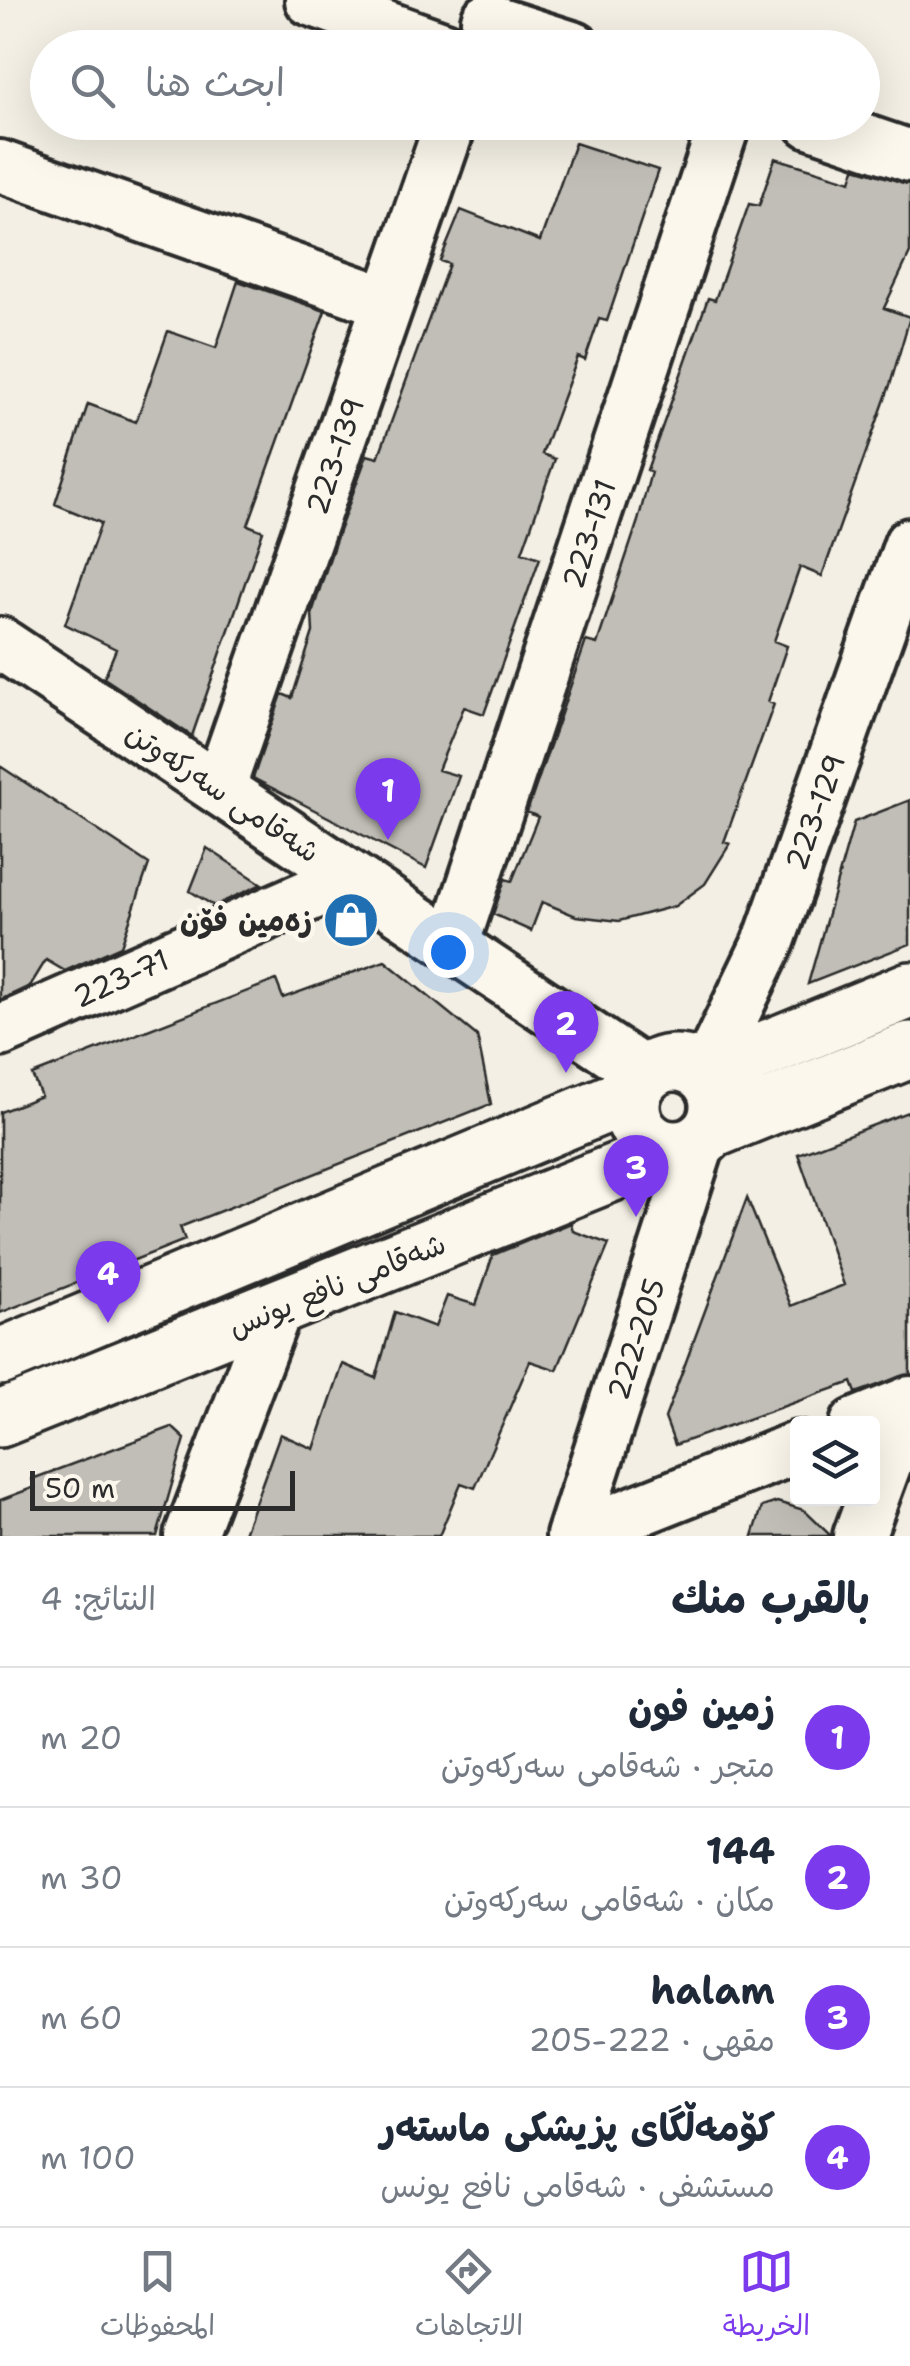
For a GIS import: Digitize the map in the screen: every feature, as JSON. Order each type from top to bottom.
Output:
[{"type":"main road","name":"شەقامی نافع یونس","points":[[0,1357],[640,1084],[669,1063],[694,1067],[705,1074],[910,990]]},
{"type":"main road","name":"شەقامی نافع یونس","points":[[0,1419],[910,1050]]},
{"type":"main road","points":[[640,1084],[634,1118],[640,1130],[660,1146],[694,1140],[716,1120],[717,1096],[705,1074]]},
{"type":"street","points":[[311,0],[394,30]]},
{"type":"street","points":[[486,22],[513,30]]},
{"type":"street","name":"223-139","points":[[219,789],[445,140]]},
{"type":"street","name":"223-131","points":[[454,945],[719,140]]},
{"type":"street","points":[[863,140],[910,156]]},
{"type":"street","points":[[0,166],[388,302]]},
{"type":"street","name":"223-129","points":[[705,1074],[769,941],[895,626],[910,544]]},
{"type":"street","name":"شەقامی سەرکەوتن","points":[[0,643],[454,945],[640,1084]]},
{"type":"street","name":"223-71","points":[[0,1031],[352,877]]},
{"type":"street","name":"222-205","points":[[573,1536],[694,1140]]},
{"type":"street","points":[[190,1536],[276,1310]]},
{"type":"street","points":[[875,1416],[909,1402]]},
{"type":"street","points":[[859,1536],[909,1402]]},
{"type":"street","points":[[573,1536],[790,1450]]},
{"type":"building","points":[[575,143],[658,170],[607,321],[599,319],[585,360],[578,357],[542,454],[555,459],[522,552],[540,558],[484,714],[464,707],[438,770],[459,776],[426,868],[253,778],[282,694],[292,698],[313,632],[312,613],[335,542],[367,455],[378,458],[449,264],[440,261],[461,210],[540,241]]},
{"type":"building","points":[[775,158],[851,181],[855,168],[910,184],[910,253],[884,308],[910,317],[890,385],[822,576],[800,567],[774,641],[787,646],[768,702],[774,704],[724,842],[730,844],[705,884],[675,906],[619,921],[576,916],[542,902],[531,931],[493,914],[505,879],[512,881],[538,817],[527,812],[586,641],[597,644],[638,521],[651,472],[647,470],[708,298],[715,300],[749,204],[759,206]]},
{"type":"building","points":[[238,281],[325,311],[248,525],[263,531],[192,736],[104,678],[116,649],[65,624],[101,523],[55,504],[88,404],[136,422],[168,331],[216,348]]},
{"type":"building","points":[[0,766],[149,864],[121,946],[65,971],[46,960],[30,986],[0,1000]]},
{"type":"building","points":[[910,800],[910,944],[808,984],[854,822]]},
{"type":"building","points":[[207,848],[262,884],[214,906],[190,891]]},
{"type":"building","points":[[385,961],[477,1036],[491,1104],[180,1227],[185,1240],[0,1313],[0,1112],[41,1096],[32,1075],[276,980],[283,998]]},
{"type":"building","points":[[910,1111],[910,1374],[856,1393],[852,1382],[675,1445],[665,1418],[747,1198],[791,1306],[844,1285],[798,1154]]},
{"type":"building","points":[[571,1223],[573,1231],[609,1244],[557,1370],[530,1361],[475,1488],[461,1483],[439,1536],[243,1536],[280,1434],[314,1449],[343,1364],[376,1378],[395,1312],[435,1327],[447,1296],[476,1305],[493,1255]]},
{"type":"building","points":[[172,1427],[185,1439],[157,1536],[0,1536],[0,1500],[35,1487],[32,1479]]},
{"type":"building","points":[[777,1502],[804,1510],[831,1536],[753,1536],[762,1507]]},
{"type":"place","name":"زمين فون","points":[[388,840]]},
{"type":"place","name":"زەمین فۆن","points":[[351,920]]},
{"type":"place","name":"144","points":[[566,1073]]},
{"type":"place","name":"halam","points":[[636,1217]]},
{"type":"place","name":"کۆمەڵگای پزیشکی ماستەر","points":[[108,1323]]}]
